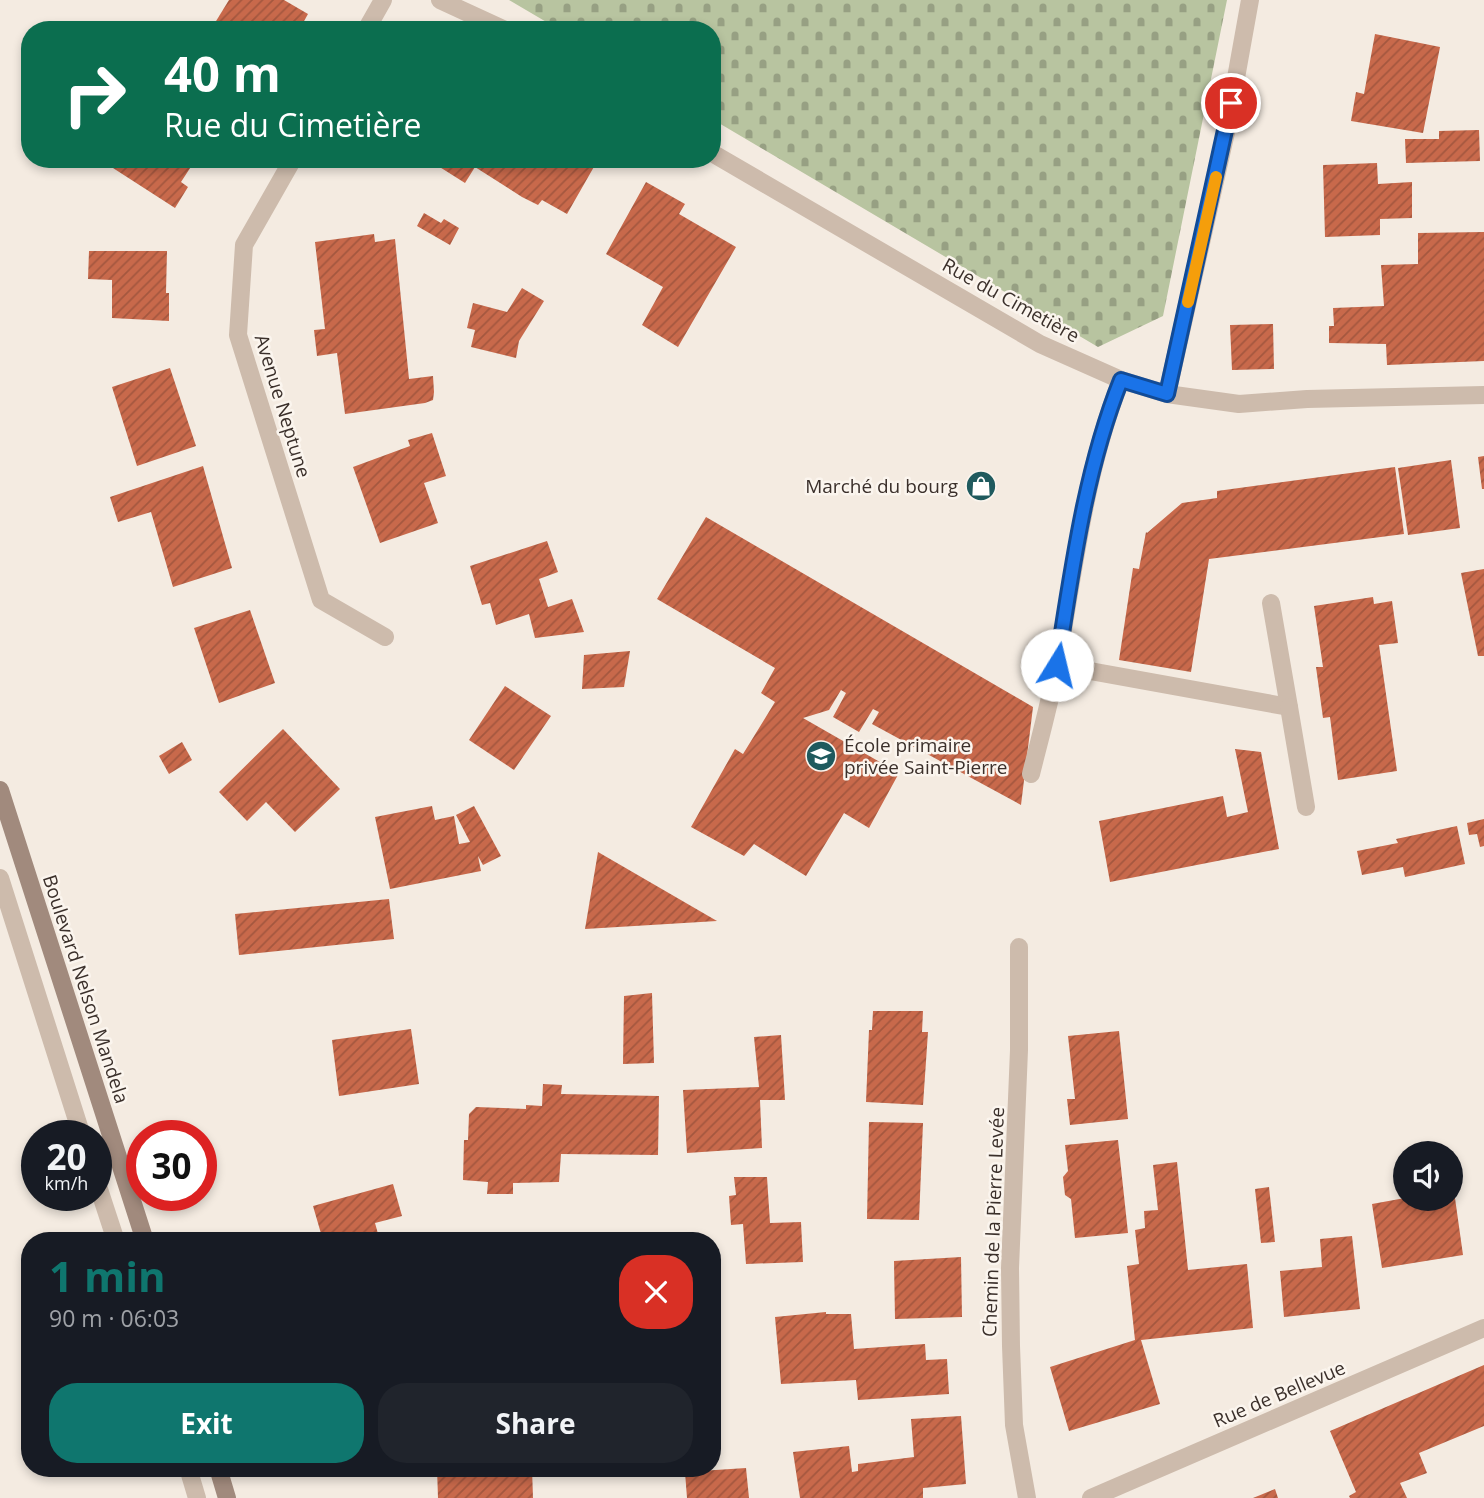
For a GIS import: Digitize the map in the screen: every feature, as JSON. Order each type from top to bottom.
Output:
[{"type":"street","points":[[371,21],[383,0]]},
{"type":"street","points":[[440,0],[486,21]]},
{"type":"street","points":[[1167,394],[1227,128],[1250,0]]},
{"type":"street","name":"Rue du Cimetière","points":[[721,158],[1040,344],[1121,380],[1167,394],[1239,404],[1307,399],[1484,394]]},
{"type":"street","name":"Avenue Neptune","points":[[288,168],[244,245],[238,335],[321,600],[385,638]]},
{"type":"street","points":[[1031,774],[1057,665],[1087,497],[1108,414],[1121,380]]},
{"type":"street","points":[[1271,603],[1306,807]]},
{"type":"street","points":[[1057,665],[1289,707]]},
{"type":"street","name":"Boulevard Nelson Mandela","points":[[0,790],[142,1232]]},
{"type":"street","points":[[0,877],[77,1120]]},
{"type":"street","name":"Chemin de la Pierre Levée","points":[[1019,947],[1019,1050],[1010,1333],[1014,1425],[1027,1498]]},
{"type":"street","points":[[106,1211],[113,1232]]},
{"type":"street","name":"Rue de Bellevue","points":[[1091,1498],[1484,1328]]},
{"type":"street","points":[[191,1477],[197,1498]]},
{"type":"street","points":[[221,1477],[227,1498]]},
{"type":"green space","points":[[509,0],[1227,0],[1163,316],[1098,347],[721,124],[721,21],[545,21]]},
{"type":"building","points":[[229,0],[284,0],[308,14],[304,21],[216,21]]},
{"type":"building","points":[[1375,34],[1440,47],[1423,133],[1351,121],[1356,92],[1364,94]]},
{"type":"building","points":[[1479,130],[1480,161],[1406,163],[1405,139],[1439,139],[1439,131]]},
{"type":"building","points":[[1377,163],[1378,184],[1412,182],[1412,218],[1380,219],[1380,235],[1325,237],[1323,165]]},
{"type":"building","points":[[113,168],[190,168],[181,182],[188,187],[175,208]]},
{"type":"building","points":[[441,168],[474,168],[465,183]]},
{"type":"building","points":[[477,168],[593,168],[567,214],[542,200],[538,205]]},
{"type":"building","points":[[646,182],[685,204],[679,214],[736,247],[678,347],[642,325],[663,287],[606,254]]},
{"type":"building","points":[[424,213],[441,223],[444,219],[459,228],[450,245],[417,226]]},
{"type":"building","points":[[1484,232],[1484,361],[1387,365],[1386,344],[1329,343],[1329,326],[1334,326],[1333,308],[1384,306],[1381,265],[1418,264],[1418,233]]},
{"type":"building","points":[[374,234],[375,242],[395,239],[409,379],[433,376],[433,400],[345,414],[337,353],[317,356],[314,330],[325,329],[315,242]]},
{"type":"building","points":[[89,251],[167,251],[166,293],[169,293],[169,321],[112,318],[112,280],[88,279]]},
{"type":"building","points":[[522,288],[544,301],[519,341],[516,358],[471,347],[475,330],[467,328],[473,303],[507,312]]},
{"type":"building","points":[[1273,324],[1274,369],[1232,370],[1230,325]]},
{"type":"building","points":[[170,368],[196,446],[137,466],[112,387]]},
{"type":"building","points":[[432,433],[446,476],[424,483],[438,523],[380,543],[353,467],[410,446],[408,440]]},
{"type":"building","points":[[1484,456],[1484,489],[1482,489],[1478,457]]},
{"type":"building","points":[[1451,460],[1460,528],[1408,535],[1398,468]]},
{"type":"building","points":[[203,466],[232,568],[173,587],[151,512],[118,522],[110,497]]},
{"type":"building","points":[[1395,467],[1404,534],[1209,559],[1191,672],[1119,660],[1133,568],[1139,569],[1146,532],[1182,503],[1217,498],[1217,491]]},
{"type":"building","points":[[706,517],[1033,707],[1021,805],[872,724],[879,712],[873,709],[859,732],[833,717],[846,693],[841,690],[829,710],[803,718],[899,773],[869,828],[844,813],[806,876],[754,844],[744,856],[691,827],[735,749],[743,754],[775,702],[761,693],[775,668],[657,599]]},
{"type":"building","points":[[547,541],[558,572],[539,579],[548,607],[572,599],[584,632],[535,638],[529,614],[496,625],[490,603],[482,605],[470,566]]},
{"type":"building","points":[[1484,569],[1484,656],[1478,656],[1461,573]]},
{"type":"building","points":[[1373,597],[1374,604],[1392,601],[1398,643],[1379,645],[1397,771],[1338,780],[1330,717],[1323,718],[1316,667],[1323,667],[1314,606]]},
{"type":"building","points":[[250,610],[275,683],[219,703],[194,628]]},
{"type":"building","points":[[630,651],[624,687],[582,689],[584,655]]},
{"type":"building","points":[[505,686],[551,716],[514,770],[469,740]]},
{"type":"building","points":[[283,729],[340,789],[295,832],[266,802],[247,821],[219,792]]},
{"type":"building","points":[[182,742],[192,760],[169,774],[159,756]]},
{"type":"building","points":[[1235,749],[1261,752],[1279,849],[1110,882],[1099,821],[1223,796],[1227,817],[1248,812]]},
{"type":"building","points":[[432,806],[435,820],[454,816],[459,844],[470,842],[456,815],[474,806],[501,856],[483,865],[478,856],[481,871],[390,889],[375,817]]},
{"type":"building","points":[[1484,819],[1484,846],[1480,847],[1477,834],[1469,835],[1467,823]]},
{"type":"building","points":[[1457,826],[1465,864],[1405,877],[1403,867],[1362,875],[1357,851],[1398,843],[1396,839]]},
{"type":"building","points":[[598,852],[717,921],[585,929]]},
{"type":"building","points":[[389,899],[394,939],[239,955],[235,914]]},
{"type":"building","points":[[652,993],[654,1063],[623,1064],[624,996]]},
{"type":"building","points":[[873,1011],[923,1011],[922,1032],[928,1032],[923,1105],[866,1102],[869,1030],[872,1030]]},
{"type":"building","points":[[411,1029],[419,1084],[339,1096],[332,1040]]},
{"type":"building","points":[[1119,1031],[1128,1119],[1070,1125],[1067,1099],[1075,1099],[1068,1036]]},
{"type":"building","points":[[781,1035],[785,1100],[760,1100],[762,1148],[687,1153],[683,1090],[759,1087],[754,1037]]},
{"type":"building","points":[[543,1084],[562,1085],[561,1094],[659,1096],[658,1155],[561,1154],[559,1182],[513,1183],[513,1194],[487,1194],[488,1182],[463,1180],[464,1140],[468,1140],[469,1114],[476,1107],[526,1109],[526,1105],[542,1106]]},
{"type":"building","points":[[869,1122],[923,1123],[919,1220],[867,1219]]},
{"type":"building","points":[[1118,1140],[1128,1233],[1075,1238],[1071,1199],[1065,1195],[1063,1177],[1068,1171],[1065,1145]]},
{"type":"building","points":[[1177,1162],[1188,1270],[1247,1264],[1253,1328],[1141,1340],[1160,1404],[1069,1431],[1050,1367],[1135,1340],[1127,1266],[1139,1264],[1135,1230],[1145,1228],[1144,1211],[1158,1210],[1153,1165]]},
{"type":"building","points":[[734,1177],[767,1177],[770,1223],[801,1222],[803,1262],[746,1264],[743,1224],[731,1225],[729,1196],[736,1195]]},
{"type":"building","points":[[393,1184],[402,1216],[375,1223],[378,1232],[321,1232],[313,1206]]},
{"type":"building","points":[[1269,1187],[1275,1242],[1261,1243],[1255,1189]]},
{"type":"building","points":[[1393,1200],[1393,1211],[1457,1211],[1463,1255],[1382,1268],[1372,1204]]},
{"type":"building","points":[[1352,1236],[1360,1309],[1284,1317],[1280,1271],[1322,1267],[1320,1239]]},
{"type":"building","points":[[961,1257],[962,1317],[895,1319],[894,1261]]},
{"type":"building","points":[[826,1312],[851,1314],[854,1349],[925,1344],[926,1360],[947,1359],[949,1394],[858,1400],[856,1380],[781,1384],[775,1317]]},
{"type":"building","points":[[1484,1365],[1484,1426],[1419,1453],[1427,1473],[1400,1483],[1407,1498],[1350,1498],[1349,1496],[1356,1492],[1330,1431]]},
{"type":"building","points":[[961,1416],[966,1484],[923,1488],[923,1498],[800,1498],[793,1452],[849,1446],[852,1472],[858,1471],[858,1464],[914,1457],[911,1419]]},
{"type":"building","points":[[746,1468],[749,1498],[687,1498],[685,1477],[721,1477],[721,1470]]},
{"type":"building","points":[[437,1477],[532,1477],[533,1498],[438,1498]]},
{"type":"building","points":[[1275,1489],[1278,1498],[1253,1498]]},
{"type":"slow traffic","points":[[1188,302],[1216,177]]},
{"type":"place","name":"Marché du bourg","points":[[981,486]]},
{"type":"place","name":"École primaire privée Saint-Pierre","points":[[821,756]]},
{"type":"route","points":[[1057,665],[1087,497],[1108,414],[1121,380],[1167,394],[1231,103]]}]
